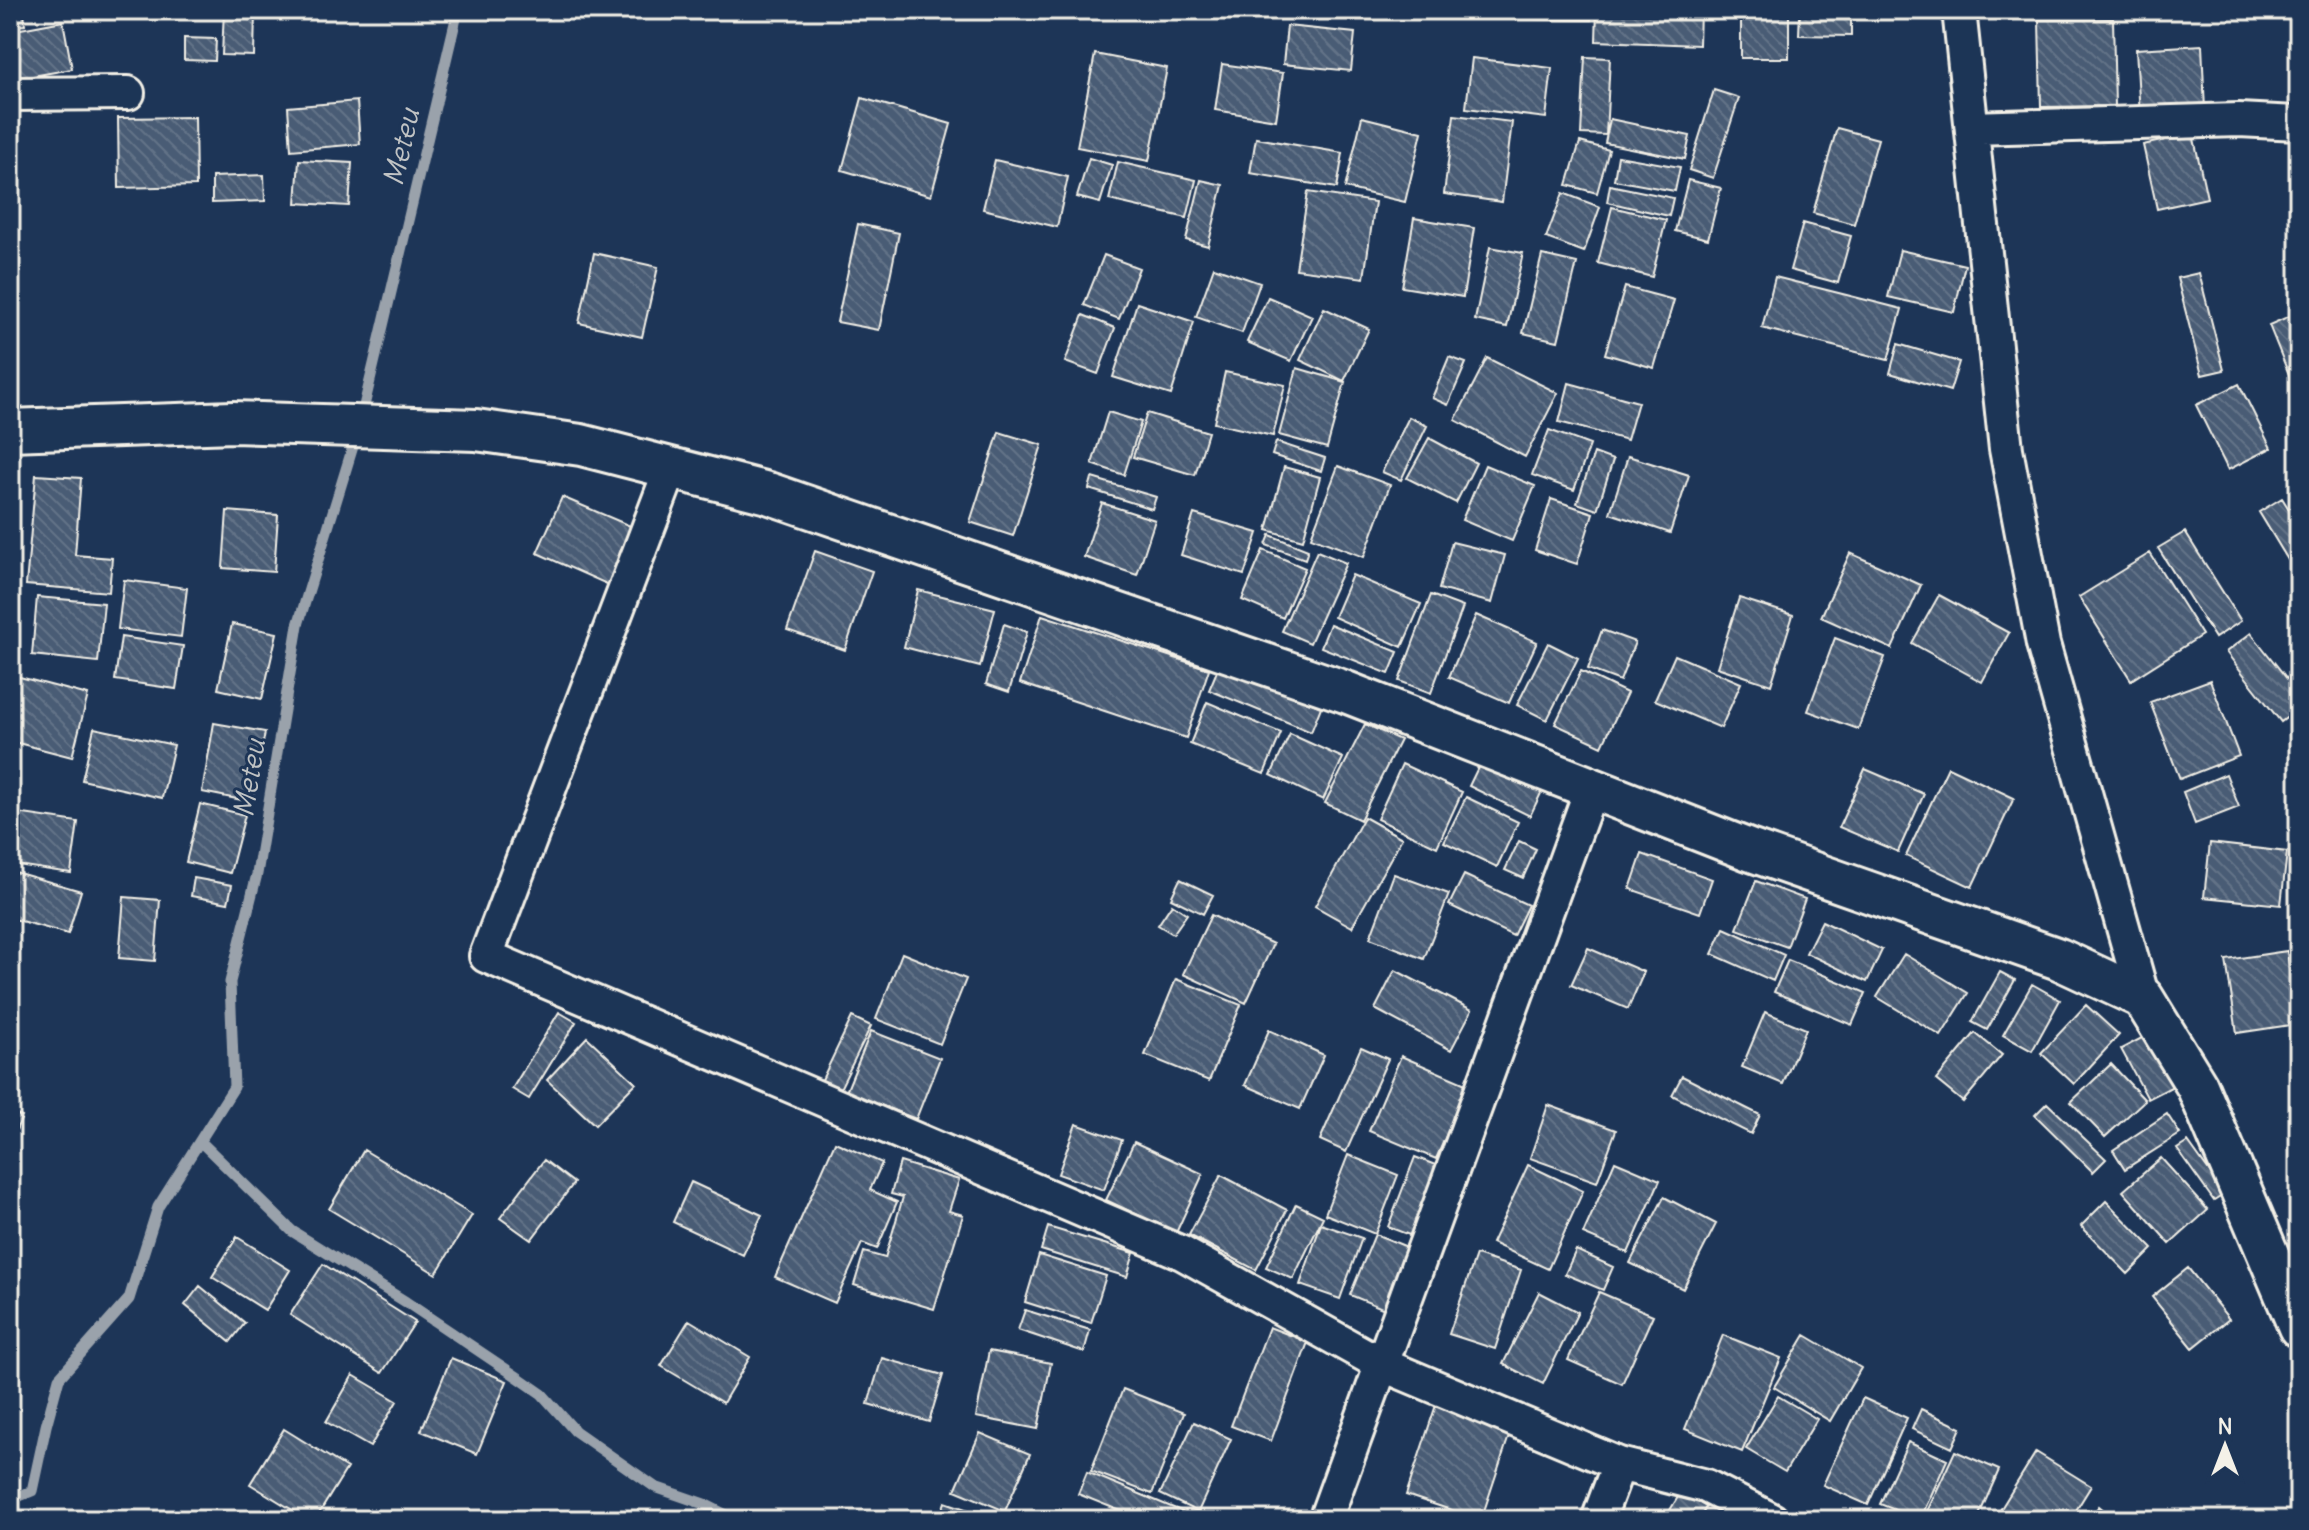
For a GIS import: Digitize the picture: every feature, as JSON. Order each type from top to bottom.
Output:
[{"type":"street","points":[[1959,10],[2006,449],[2040,629],[2143,998],[2197,1086],[2299,1327]]},
{"type":"street","points":[[10,94],[128,93]]},
{"type":"street","points":[[1972,128],[2239,120],[2299,123]]},
{"type":"street","points":[[10,430],[233,422],[476,430],[581,445],[768,493],[1346,692],[1749,850],[2059,959],[2143,998]]},
{"type":"street","points":[[671,468],[486,956],[1182,1253],[1381,1364],[1619,1464],[1706,1486],[1772,1520]]},
{"type":"street","points":[[1325,1520],[1592,787]]},
{"type":"street","points":[[1598,1520],[1619,1464]]},
{"type":"building","points":[[10,10],[24,10],[25,25],[10,26]]},
{"type":"building","points":[[224,10],[255,10],[254,56],[222,55]]},
{"type":"building","points":[[1480,10],[1591,10],[1591,20],[1479,18]]},
{"type":"building","points":[[1597,10],[1700,10],[1699,45],[1596,41]]},
{"type":"building","points":[[1800,10],[1851,10],[1851,36],[1799,35]]},
{"type":"building","points":[[1741,12],[1789,12],[1789,58],[1741,58]]},
{"type":"building","points":[[2113,19],[2115,106],[2041,107],[2039,20]]},
{"type":"building","points":[[63,21],[72,69],[10,80],[10,31]]},
{"type":"building","points":[[1287,26],[1355,33],[1351,71],[1283,64]]},
{"type":"building","points":[[184,38],[216,39],[215,61],[184,60]]},
{"type":"building","points":[[2202,45],[2205,110],[2140,115],[2136,49]]},
{"type":"building","points":[[1095,54],[1167,68],[1149,161],[1077,147]]},
{"type":"building","points":[[1585,57],[1610,58],[1606,135],[1581,134]]},
{"type":"building","points":[[1472,58],[1552,68],[1546,118],[1466,108]]},
{"type":"building","points":[[1222,64],[1283,73],[1276,120],[1215,110]]},
{"type":"building","points":[[1714,90],[1739,98],[1713,178],[1689,170]]},
{"type":"building","points":[[862,98],[951,124],[931,196],[842,170]]},
{"type":"building","points":[[357,101],[360,144],[291,150],[288,107]]},
{"type":"building","points":[[1454,115],[1512,122],[1502,202],[1444,194]]},
{"type":"building","points":[[195,117],[196,186],[119,188],[118,118]]},
{"type":"building","points":[[1362,117],[1422,132],[1405,202],[1345,188]]},
{"type":"building","points":[[1610,119],[1690,136],[1685,159],[1605,143]]},
{"type":"building","points":[[1837,128],[1878,139],[1854,224],[1813,213]]},
{"type":"building","points":[[2193,134],[2207,198],[2157,209],[2143,145]]},
{"type":"building","points":[[1256,138],[1343,153],[1337,188],[1250,173]]},
{"type":"building","points":[[1580,142],[1609,150],[1597,193],[1567,185]]},
{"type":"building","points":[[1618,156],[1680,167],[1675,191],[1614,180]]},
{"type":"building","points":[[1089,158],[1112,165],[1100,203],[1077,197]]},
{"type":"building","points":[[299,160],[352,163],[349,206],[296,203]]},
{"type":"building","points":[[995,160],[1068,177],[1057,227],[983,209]]},
{"type":"building","points":[[1118,162],[1196,180],[1187,218],[1109,200]]},
{"type":"building","points":[[264,175],[265,201],[212,203],[212,177]]},
{"type":"building","points":[[1201,180],[1223,185],[1208,246],[1186,240]]},
{"type":"building","points":[[1688,180],[1721,188],[1708,239],[1675,231]]},
{"type":"building","points":[[1610,185],[1673,198],[1669,216],[1607,202]]},
{"type":"building","points":[[1308,192],[1375,202],[1364,278],[1296,269]]},
{"type":"building","points":[[1563,193],[1600,207],[1584,252],[1546,238]]},
{"type":"building","points":[[1612,207],[1666,220],[1652,277],[1598,263]]},
{"type":"building","points":[[1414,218],[1474,228],[1463,297],[1402,287]]},
{"type":"building","points":[[1803,223],[1851,236],[1838,283],[1790,270]]},
{"type":"building","points":[[858,224],[899,233],[879,330],[837,322]]},
{"type":"building","points":[[1490,247],[1523,253],[1507,327],[1475,320]]},
{"type":"building","points":[[1900,250],[1965,265],[1954,312],[1888,297]]},
{"type":"building","points":[[594,253],[658,267],[642,337],[579,323]]},
{"type":"building","points":[[1104,255],[1139,268],[1119,319],[1084,305]]},
{"type":"building","points":[[1542,255],[1577,263],[1558,341],[1523,333]]},
{"type":"building","points":[[1214,267],[1260,283],[1242,333],[1196,317]]},
{"type":"building","points":[[2199,273],[2224,370],[2202,375],[2177,278]]},
{"type":"building","points":[[1775,277],[1902,309],[1888,360],[1762,328]]},
{"type":"building","points":[[1625,287],[1674,300],[1654,368],[1605,354]]},
{"type":"building","points":[[1268,297],[1312,316],[1291,361],[1247,342]]},
{"type":"building","points":[[1137,303],[1194,322],[1171,395],[1113,377]]},
{"type":"building","points":[[1324,308],[1369,329],[1344,381],[1300,360]]},
{"type":"building","points":[[2299,312],[2299,385],[2294,387],[2269,325]]},
{"type":"building","points":[[1083,315],[1115,328],[1098,374],[1065,362]]},
{"type":"building","points":[[1898,344],[1959,362],[1950,391],[1890,373]]},
{"type":"building","points":[[1449,357],[1466,363],[1448,405],[1432,398]]},
{"type":"building","points":[[1487,358],[1558,393],[1525,457],[1455,420]]},
{"type":"building","points":[[1297,368],[1345,382],[1327,448],[1279,435]]},
{"type":"building","points":[[1225,372],[1285,385],[1273,436],[1214,423]]},
{"type":"building","points":[[1569,383],[1638,402],[1627,440],[1559,422]]},
{"type":"building","points":[[2239,384],[2271,448],[2228,470],[2196,405]]},
{"type":"building","points":[[1108,412],[1141,422],[1124,475],[1092,464]]},
{"type":"building","points":[[1147,413],[1208,432],[1195,475],[1133,457]]},
{"type":"building","points":[[1409,417],[1427,426],[1401,480],[1382,472]]},
{"type":"building","points":[[1549,430],[1590,445],[1574,490],[1532,475]]},
{"type":"building","points":[[999,432],[1042,445],[1013,536],[970,522]]},
{"type":"building","points":[[1429,438],[1476,463],[1456,503],[1407,478]]},
{"type":"building","points":[[1276,442],[1325,458],[1321,471],[1272,455]]},
{"type":"building","points":[[1594,453],[1613,460],[1597,510],[1577,503]]},
{"type":"building","points":[[1628,456],[1689,475],[1670,533],[1610,513]]},
{"type":"building","points":[[1485,465],[1535,486],[1512,541],[1462,520]]},
{"type":"building","points":[[1338,466],[1390,485],[1364,557],[1311,537]]},
{"type":"building","points":[[1284,467],[1320,477],[1303,540],[1267,530]]},
{"type":"building","points":[[36,475],[81,478],[75,555],[112,558],[109,592],[26,585]]},
{"type":"building","points":[[1092,478],[1156,497],[1152,509],[1089,489]]},
{"type":"building","points":[[562,497],[635,528],[609,585],[537,553]]},
{"type":"building","points":[[2282,498],[2299,525],[2299,578],[2259,512]]},
{"type":"building","points":[[1551,499],[1593,513],[1577,564],[1535,550]]},
{"type":"building","points":[[1102,503],[1155,520],[1137,575],[1084,557]]},
{"type":"building","points":[[227,511],[278,515],[274,572],[223,568]]},
{"type":"building","points":[[1194,514],[1258,533],[1244,575],[1181,555]]},
{"type":"building","points":[[2185,532],[2241,621],[2215,638],[2158,548]]},
{"type":"building","points":[[1270,535],[1308,550],[1305,559],[1266,545]]},
{"type":"building","points":[[1452,542],[1505,555],[1492,603],[1439,589]]},
{"type":"building","points":[[1263,550],[1305,568],[1283,618],[1242,600]]},
{"type":"building","points":[[815,551],[872,571],[845,650],[787,630]]},
{"type":"building","points":[[1317,551],[1346,563],[1310,643],[1282,631]]},
{"type":"building","points":[[1850,553],[1921,585],[1892,649],[1821,617]]},
{"type":"building","points":[[2150,553],[2202,635],[2131,680],[2079,597]]},
{"type":"building","points":[[1352,575],[1421,604],[1402,647],[1334,617]]},
{"type":"building","points":[[124,580],[187,588],[181,637],[118,629]]},
{"type":"building","points":[[918,590],[995,609],[980,667],[904,647]]},
{"type":"building","points":[[1431,595],[1463,607],[1431,693],[1399,681]]},
{"type":"building","points":[[1939,595],[2009,633],[1982,682],[1912,643]]},
{"type":"building","points":[[37,597],[104,603],[98,662],[32,655]]},
{"type":"building","points":[[1739,598],[1793,615],[1771,685],[1717,667]]},
{"type":"building","points":[[1042,615],[1209,669],[1186,738],[1020,683]]},
{"type":"building","points":[[1476,615],[1537,642],[1509,703],[1449,677]]},
{"type":"building","points":[[232,624],[277,633],[262,699],[218,689]]},
{"type":"building","points":[[1004,624],[1027,632],[1009,692],[986,684]]},
{"type":"building","points":[[1330,624],[1398,652],[1389,674],[1321,647]]},
{"type":"building","points":[[1602,630],[1635,642],[1620,681],[1588,669]]},
{"type":"building","points":[[2251,633],[2299,694],[2299,708],[2281,722],[2226,652]]},
{"type":"building","points":[[121,637],[183,646],[176,689],[115,680]]},
{"type":"building","points":[[1835,638],[1885,657],[1858,729],[1808,711]]},
{"type":"building","points":[[1548,643],[1578,658],[1547,720],[1517,705]]},
{"type":"building","points":[[1675,655],[1741,683],[1721,728],[1655,700]]},
{"type":"building","points":[[1219,666],[1321,707],[1311,732],[1209,690]]},
{"type":"building","points":[[1581,671],[1627,693],[1602,746],[1555,724]]},
{"type":"building","points":[[12,675],[88,695],[72,757],[10,741]]},
{"type":"building","points":[[2210,680],[2239,756],[2180,779],[2150,702]]},
{"type":"building","points":[[1207,702],[1281,733],[1264,774],[1190,744]]},
{"type":"building","points":[[214,723],[265,732],[252,802],[202,792]]},
{"type":"building","points":[[1365,724],[1400,740],[1360,820],[1325,803]]},
{"type":"building","points":[[94,728],[174,745],[162,798],[82,780]]},
{"type":"building","points":[[1290,734],[1343,758],[1323,800],[1271,775]]},
{"type":"building","points":[[1485,753],[1546,783],[1530,816],[1469,786]]},
{"type":"building","points":[[1402,764],[1462,792],[1437,847],[1377,819]]},
{"type":"building","points":[[1948,767],[2014,798],[1972,887],[1906,856]]},
{"type":"building","points":[[1865,769],[1924,794],[1898,852],[1839,827]]},
{"type":"building","points":[[2226,774],[2239,807],[2195,824],[2183,792]]},
{"type":"building","points":[[1466,797],[1518,822],[1497,867],[1444,842]]},
{"type":"building","points":[[200,804],[245,815],[230,873],[186,862]]},
{"type":"building","points":[[10,812],[78,822],[71,873],[10,864]]},
{"type":"building","points":[[1364,817],[1402,838],[1352,927],[1315,906]]},
{"type":"building","points":[[1519,841],[1536,849],[1523,878],[1505,870]]},
{"type":"building","points":[[2210,843],[2287,852],[2281,905],[2204,897]]},
{"type":"building","points":[[1642,854],[1712,879],[1700,913],[1630,889]]},
{"type":"building","points":[[15,872],[81,891],[68,934],[10,918],[10,889]]},
{"type":"building","points":[[1394,874],[1449,894],[1424,959],[1370,938]]},
{"type":"building","points":[[1464,875],[1528,905],[1513,936],[1449,905]]},
{"type":"building","points":[[194,878],[232,885],[228,903],[191,896]]},
{"type":"building","points":[[1180,879],[1213,895],[1203,914],[1171,898]]},
{"type":"building","points":[[1756,881],[1805,899],[1787,947],[1737,929]]},
{"type":"building","points":[[124,897],[160,900],[155,961],[119,958]]},
{"type":"building","points":[[1172,904],[1187,914],[1173,934],[1158,925]]},
{"type":"building","points":[[1211,915],[1273,944],[1246,1003],[1183,974]]},
{"type":"building","points":[[1822,921],[1882,950],[1867,982],[1806,953]]},
{"type":"building","points":[[1724,928],[1784,955],[1773,981],[1712,954]]},
{"type":"building","points":[[1588,948],[1644,972],[1628,1009],[1571,985]]},
{"type":"building","points":[[2287,951],[2297,1024],[2237,1033],[2226,960]]},
{"type":"building","points":[[902,953],[966,979],[940,1044],[876,1019]]},
{"type":"building","points":[[1904,954],[1968,993],[1941,1036],[1877,997]]},
{"type":"building","points":[[2299,954],[2299,1013],[2291,955]]},
{"type":"building","points":[[1788,960],[1866,993],[1852,1025],[1774,992]]},
{"type":"building","points":[[1395,970],[1472,1010],[1451,1050],[1375,1009]]},
{"type":"building","points":[[2000,972],[2015,980],[1987,1030],[1972,1022]]},
{"type":"building","points":[[1176,979],[1241,1005],[1209,1081],[1145,1055]]},
{"type":"building","points":[[2032,984],[2060,1000],[2032,1051],[2003,1035]]},
{"type":"building","points":[[2086,1005],[2119,1035],[2074,1084],[2041,1053]]},
{"type":"building","points":[[559,1012],[576,1022],[529,1099],[512,1089]]},
{"type":"building","points":[[1765,1012],[1806,1029],[1783,1084],[1742,1067]]},
{"type":"building","points":[[852,1017],[871,1026],[835,1099],[817,1090]]},
{"type":"building","points":[[1269,1030],[1324,1055],[1300,1109],[1245,1085]]},
{"type":"building","points":[[871,1031],[940,1058],[916,1119],[846,1092]]},
{"type":"building","points":[[2155,1031],[2181,1082],[2148,1099],[2121,1049]]},
{"type":"building","points":[[1975,1033],[2002,1055],[1963,1102],[1936,1080]]},
{"type":"building","points":[[587,1037],[636,1083],[595,1125],[547,1080]]},
{"type":"building","points":[[1361,1047],[1388,1059],[1346,1152],[1320,1140]]},
{"type":"building","points":[[1401,1056],[1468,1085],[1436,1159],[1369,1131]]},
{"type":"building","points":[[2111,1064],[2145,1100],[2105,1137],[2071,1102]]},
{"type":"building","points":[[1682,1076],[1760,1115],[1751,1134],[1672,1095]]},
{"type":"building","points":[[2047,1103],[2106,1159],[2093,1172],[2035,1115]]},
{"type":"building","points":[[1548,1105],[1616,1130],[1597,1182],[1530,1158]]},
{"type":"building","points":[[10,1112],[22,1117],[10,1143]]},
{"type":"building","points":[[2167,1114],[2180,1134],[2125,1169],[2113,1150]]},
{"type":"building","points":[[1076,1124],[1122,1140],[1104,1190],[1058,1174]]},
{"type":"building","points":[[835,1142],[882,1163],[870,1190],[897,1202],[877,1249],[862,1243],[835,1303],[775,1277]]},
{"type":"building","points":[[1134,1142],[1203,1174],[1176,1233],[1106,1200]]},
{"type":"building","points":[[2188,1142],[2225,1194],[2214,1201],[2177,1149]]},
{"type":"building","points":[[364,1150],[472,1215],[436,1274],[329,1209]]},
{"type":"building","points":[[1348,1155],[1398,1175],[1375,1234],[1325,1214]]},
{"type":"building","points":[[1415,1157],[1463,1176],[1436,1245],[1388,1227]]},
{"type":"building","points":[[2161,1158],[2208,1210],[2170,1244],[2123,1191]]},
{"type":"building","points":[[544,1160],[574,1183],[531,1240],[500,1218]]},
{"type":"building","points":[[1615,1161],[1660,1180],[1628,1253],[1583,1234]]},
{"type":"building","points":[[900,1162],[959,1180],[949,1211],[963,1215],[934,1309],[854,1285],[864,1252],[885,1258],[903,1197],[891,1194]]},
{"type":"building","points":[[1528,1165],[1583,1191],[1548,1269],[1492,1243]]},
{"type":"building","points":[[1221,1175],[1287,1210],[1256,1270],[1189,1235]]},
{"type":"building","points":[[691,1182],[762,1215],[743,1255],[673,1222]]},
{"type":"building","points":[[1664,1197],[1716,1224],[1683,1289],[1630,1263]]},
{"type":"building","points":[[2106,1201],[2153,1249],[2128,1274],[2081,1226]]},
{"type":"building","points":[[1296,1204],[1323,1217],[1293,1279],[1266,1267]]},
{"type":"building","points":[[1321,1224],[1362,1238],[1340,1299],[1300,1285]]},
{"type":"building","points":[[1048,1227],[1134,1253],[1127,1277],[1041,1250]]},
{"type":"building","points":[[1375,1234],[1422,1253],[1397,1314],[1350,1295]]},
{"type":"building","points":[[237,1237],[290,1270],[265,1310],[212,1277]]},
{"type":"building","points":[[1576,1250],[1613,1267],[1603,1290],[1565,1274]]},
{"type":"building","points":[[1039,1255],[1106,1276],[1091,1323],[1025,1302]]},
{"type":"building","points":[[1476,1255],[1521,1270],[1495,1349],[1449,1334]]},
{"type":"building","points":[[323,1264],[415,1322],[382,1373],[290,1315]]},
{"type":"building","points":[[2188,1268],[2229,1319],[2193,1348],[2152,1297]]},
{"type":"building","points":[[200,1286],[245,1323],[230,1342],[185,1305]]},
{"type":"building","points":[[1539,1292],[1578,1312],[1543,1384],[1503,1364]]},
{"type":"building","points":[[1599,1292],[1653,1315],[1622,1384],[1568,1360]]},
{"type":"building","points":[[1025,1310],[1090,1330],[1084,1352],[1018,1330]]},
{"type":"building","points":[[689,1320],[750,1357],[723,1403],[661,1366]]},
{"type":"building","points":[[1269,1327],[1308,1342],[1271,1441],[1231,1426]]},
{"type":"building","points":[[1723,1335],[1781,1358],[1742,1452],[1685,1429]]},
{"type":"building","points":[[1805,1335],[1861,1368],[1830,1421],[1774,1387]]},
{"type":"building","points":[[989,1351],[1051,1363],[1038,1429],[976,1417]]},
{"type":"building","points":[[451,1358],[507,1381],[477,1454],[421,1431]]},
{"type":"building","points":[[882,1358],[943,1375],[929,1422],[868,1404]]},
{"type":"building","points":[[353,1375],[397,1401],[370,1447],[326,1422]]},
{"type":"building","points":[[1123,1389],[1184,1413],[1152,1494],[1091,1471]]},
{"type":"building","points":[[1778,1396],[1817,1419],[1785,1472],[1746,1449]]},
{"type":"building","points":[[1863,1398],[1907,1418],[1868,1505],[1823,1485]]},
{"type":"building","points":[[1436,1405],[1511,1430],[1481,1520],[1406,1495]]},
{"type":"building","points":[[1921,1409],[1961,1428],[1952,1448],[1912,1429]]},
{"type":"building","points":[[1194,1422],[1231,1439],[1198,1512],[1160,1494]]},
{"type":"building","points":[[284,1429],[347,1468],[315,1520],[309,1520],[250,1484]]},
{"type":"building","points":[[980,1433],[1030,1454],[1005,1511],[955,1490]]},
{"type":"building","points":[[1908,1442],[1947,1460],[1920,1520],[1880,1504]]},
{"type":"building","points":[[1955,1451],[1999,1470],[1977,1520],[1933,1520],[1925,1516]]},
{"type":"building","points":[[2036,1452],[2091,1486],[2070,1520],[1994,1520]]},
{"type":"building","points":[[1087,1472],[1193,1516],[1191,1520],[1143,1520],[1078,1494]]},
{"type":"building","points":[[1681,1492],[1706,1507],[1699,1520],[1664,1520]]},
{"type":"building","points":[[945,1502],[998,1520],[939,1520]]},
{"type":"building","points":[[2099,1506],[2116,1520],[2088,1520]]},
{"type":"waterway","name":"Meteu","points":[[10,1500],[32,1491],[59,1378],[129,1299],[158,1207],[234,1087],[230,982],[257,874],[298,625],[359,427],[458,10]]},
{"type":"waterway","points":[[201,1142],[292,1231],[406,1302],[542,1394],[575,1431],[655,1487],[704,1504],[736,1520]]}]
